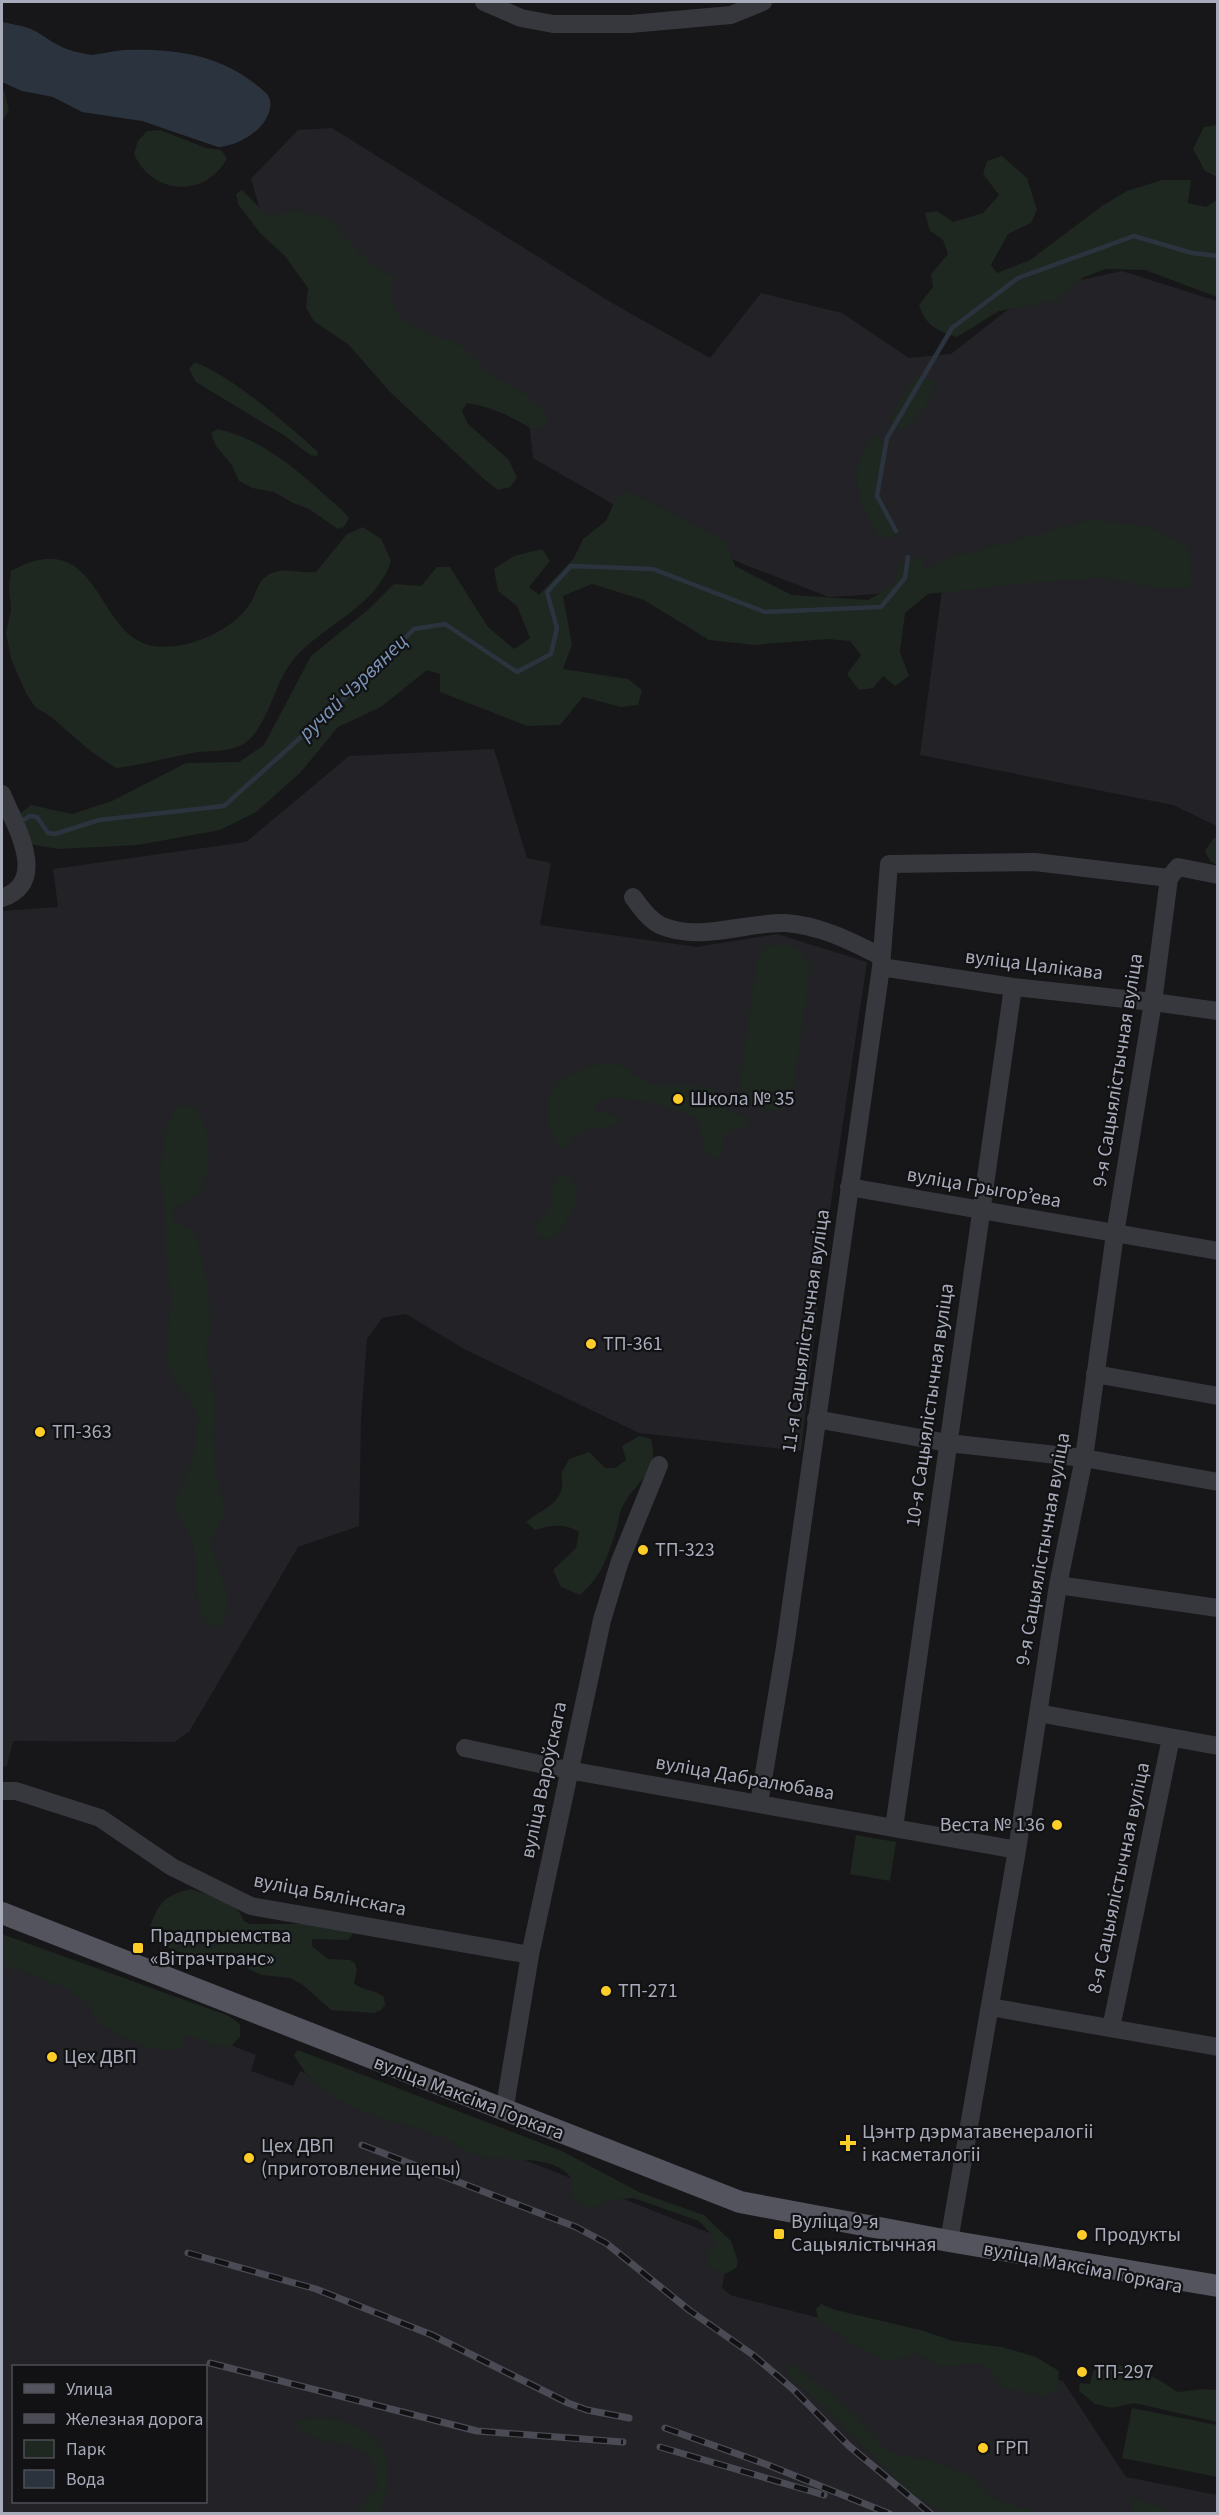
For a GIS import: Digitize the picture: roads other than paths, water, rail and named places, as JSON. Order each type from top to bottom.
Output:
[{"type":"main road","name":"вуліца Максіма Горкага","points":[[2,1913],[504,2112],[740,2202],[949,2241],[1218,2286]]},
{"type":"main road","name":"вуліца Максіма Горкага","points":[[949,2241],[1065,2268],[1218,2294]]},
{"type":"street","points":[[484,2],[521,18],[553,24],[630,24],[731,15],[763,2]]},
{"type":"street","points":[[2,794],[26,851],[27,875],[15,893],[2,898]]},
{"type":"street","name":"11-я Сацыялістычная вуліца","points":[[759,1804],[785,1647],[849,1187],[880,962],[889,864],[1035,862],[1174,873]]},
{"type":"street","points":[[1174,873],[1218,875]]},
{"type":"street","name":"9-я Сацыялістычная вуліца","points":[[949,2241],[1017,1850],[1058,1585],[1084,1458],[1115,1233],[1174,873]]},
{"type":"street","name":"вуліца Цалікава","points":[[633,897],[643,911],[662,926],[695,932],[786,923],[844,937],[880,962],[1013,987],[1218,1011]]},
{"type":"street","name":"10-я Сацыялістычная вуліца","points":[[894,1828],[1013,987]]},
{"type":"street","name":"вуліца Грыгорʼева","points":[[849,1187],[1218,1251]]},
{"type":"street","points":[[1095,1374],[1218,1396]]},
{"type":"street","points":[[816,1419],[948,1443],[1084,1458],[1218,1482]]},
{"type":"street","name":"вуліца Вароўскага","points":[[504,2112],[530,1955],[602,1620],[620,1561],[659,1465]]},
{"type":"street","points":[[1058,1585],[1218,1608]]},
{"type":"street","points":[[1038,1713],[1218,1746]]},
{"type":"street","name":"8-я Сацыялістычная вуліца","points":[[1111,2028],[1171,1738]]},
{"type":"street","name":"вуліца Дабралюбава","points":[[465,1748],[568,1770],[1017,1850]]},
{"type":"street","name":"вуліца Бялінскага","points":[[2,1791],[16,1791],[100,1818],[172,1867],[251,1906],[530,1955]]},
{"type":"street","points":[[990,2007],[1218,2047]]},
{"type":"water","points":[[2,22],[28,28],[64,48],[91,55],[122,50],[146,50],[201,57],[235,70],[251,80],[269,97],[269,112],[261,126],[249,136],[234,144],[218,147],[142,121],[82,112],[53,97],[22,91],[2,82]]},
{"type":"waterway","name":"ручай Чэрвянец","points":[[896,531],[877,496],[887,438],[952,328],[1018,278],[1134,236],[1192,253],[1218,256]]},
{"type":"waterway","name":"ручай Чэрвянец","points":[[20,822],[30,816],[37,817],[48,833],[55,834],[99,820],[224,806],[348,695],[414,629],[445,624],[517,672],[551,654],[557,628],[547,592],[571,566],[653,569],[765,612],[881,607],[905,578],[908,557]]},
{"type":"railway","points":[[362,2145],[576,2227],[606,2243],[689,2310],[753,2355],[794,2390],[849,2446],[931,2514]]},
{"type":"railway","points":[[188,2253],[316,2289],[432,2335],[568,2403],[587,2410],[629,2418]]},
{"type":"railway","points":[[210,2363],[477,2431],[623,2442]]},
{"type":"railway","points":[[665,2428],[768,2465],[890,2514]]},
{"type":"railway","points":[[660,2447],[824,2495]]},
{"type":"place","name":"Школа № 35","points":[[678,1099]]},
{"type":"place","name":"ТП-361","points":[[591,1344]]},
{"type":"place","name":"ТП-363","points":[[40,1432]]},
{"type":"place","name":"ТП-323","points":[[643,1550]]},
{"type":"place","name":"Веста № 136","points":[[1057,1825]]},
{"type":"place","name":"Прадпрыемства «Вітрачтранс»","points":[[138,1948]]},
{"type":"place","name":"ТП-271","points":[[606,1991]]},
{"type":"place","name":"Цех ДВП","points":[[52,2057]]},
{"type":"place","name":"Цэнтр дэрматавенералогіі і касметалогіі","points":[[848,2143]]},
{"type":"place","name":"Цех ДВП (приготовление щепы)","points":[[249,2158]]},
{"type":"place","name":"Вуліца 9-я Сацыялістычная","points":[[779,2234]]},
{"type":"place","name":"Продукты","points":[[1082,2235]]},
{"type":"place","name":"ТП-297","points":[[1082,2372]]},
{"type":"place","name":"ГРП","points":[[983,2448]]}]
